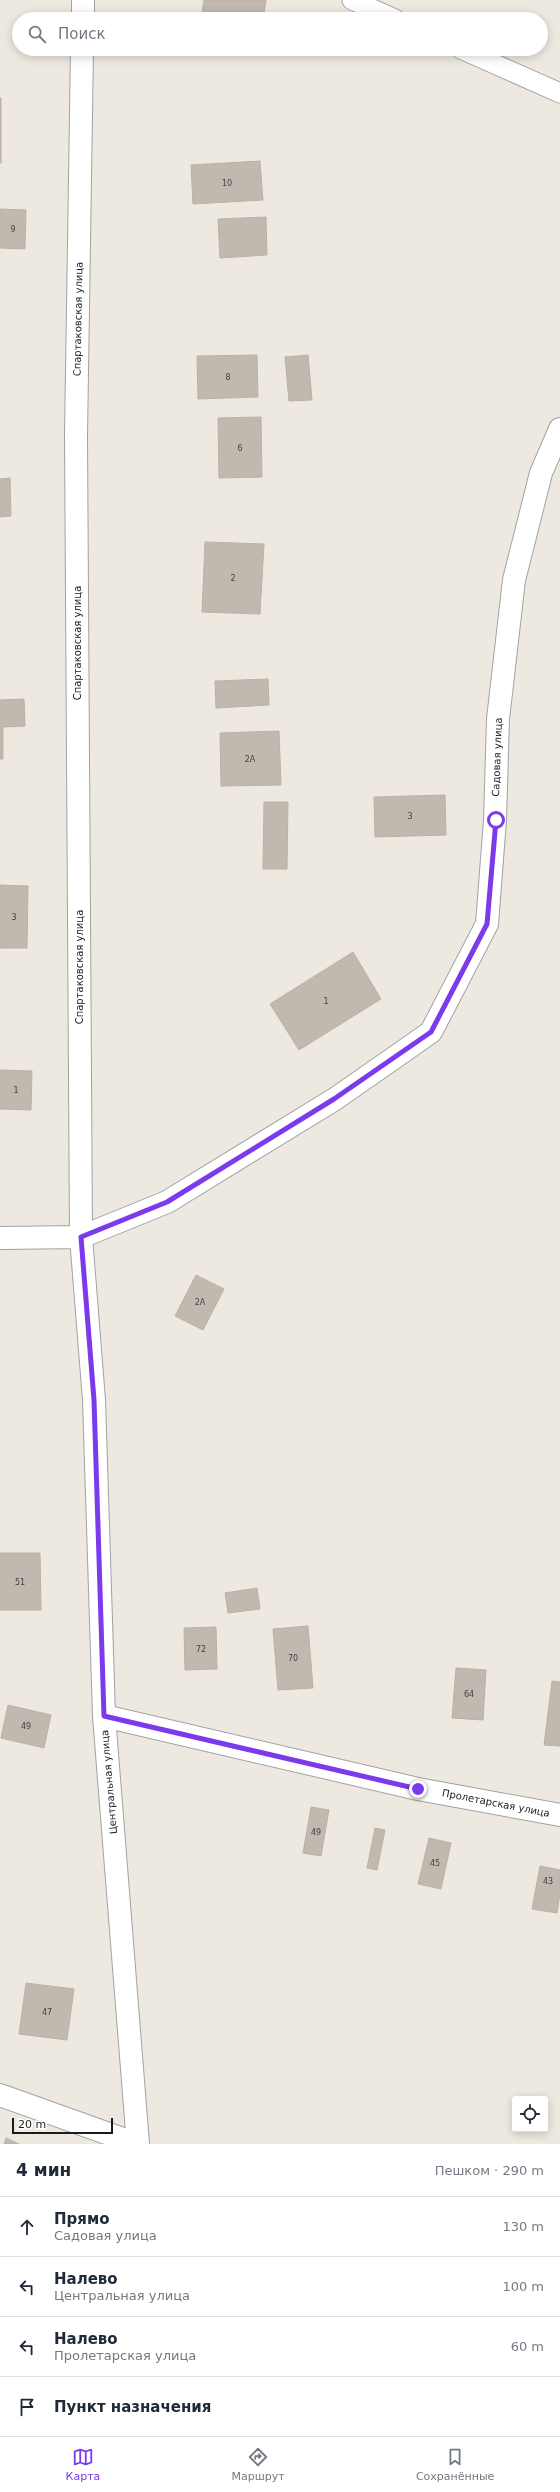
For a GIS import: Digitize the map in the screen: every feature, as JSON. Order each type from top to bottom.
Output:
[{"type":"street","points":[[83,0],[83,12]]},
{"type":"street","name":"Спартаковская улица","points":[[81,1237],[76,436],[82,56]]},
{"type":"street","name":"Садовая улица","points":[[81,1237],[167,1202],[334,1099],[431,1032],[487,924],[496,820],[498,719],[514,580],[541,473],[560,429]]},
{"type":"street","points":[[0,1238],[81,1237]]},
{"type":"street","name":"Центральная улица","points":[[0,2095],[137,2144],[104,1716],[94,1400],[81,1237]]},
{"type":"street","name":"Пролетарская улица","points":[[104,1716],[418,1789],[560,1815]]},
{"type":"lane","points":[[352,0],[379,12]]},
{"type":"lane","points":[[477,56],[560,93]]},
{"type":"building","points":[[204,0],[266,0],[264,12],[202,12]]},
{"type":"building","points":[[1,98],[1,163],[0,163]]},
{"type":"building","points":[[260,161],[263,200],[193,204],[191,165]]},
{"type":"building","points":[[0,209],[26,210],[25,249],[0,248]]},
{"type":"building","points":[[266,217],[267,255],[220,258],[218,219]]},
{"type":"building","points":[[257,355],[258,397],[198,399],[197,356]]},
{"type":"building","points":[[308,355],[312,400],[289,401],[285,357]]},
{"type":"building","points":[[261,417],[262,477],[219,478],[218,418]]},
{"type":"building","points":[[10,478],[11,516],[0,517],[0,479]]},
{"type":"building","points":[[205,542],[264,544],[260,614],[202,612]]},
{"type":"building","points":[[268,679],[269,705],[216,708],[215,681]]},
{"type":"building","points":[[24,699],[25,726],[3,727],[3,759],[0,759],[0,700]]},
{"type":"building","points":[[279,731],[281,785],[221,786],[220,733]]},
{"type":"building","points":[[445,795],[446,835],[375,837],[374,797]]},
{"type":"building","points":[[264,802],[288,802],[287,869],[263,869]]},
{"type":"building","points":[[0,885],[28,886],[27,948],[0,948]]},
{"type":"building","points":[[353,952],[381,999],[299,1050],[270,1004]]},
{"type":"building","points":[[0,1070],[32,1071],[31,1110],[0,1109]]},
{"type":"building","points":[[196,1275],[224,1289],[203,1330],[175,1316]]},
{"type":"building","points":[[0,1553],[40,1553],[41,1610],[0,1610]]},
{"type":"building","points":[[257,1588],[260,1609],[228,1613],[225,1593]]},
{"type":"building","points":[[308,1626],[313,1688],[278,1690],[273,1629]]},
{"type":"building","points":[[216,1627],[217,1669],[185,1670],[184,1628]]},
{"type":"building","points":[[456,1668],[486,1670],[483,1720],[452,1718]]},
{"type":"building","points":[[552,1681],[560,1682],[560,1746],[544,1745]]},
{"type":"building","points":[[8,1705],[51,1715],[44,1748],[1,1738]]},
{"type":"building","points":[[311,1807],[329,1810],[321,1856],[303,1853]]},
{"type":"building","points":[[375,1828],[385,1830],[377,1870],[367,1868]]},
{"type":"building","points":[[429,1838],[451,1843],[441,1889],[418,1884]]},
{"type":"building","points":[[540,1866],[560,1870],[560,1893],[557,1913],[532,1909]]},
{"type":"building","points":[[26,1983],[74,1989],[67,2040],[19,2034]]},
{"type":"building","points":[[6,2138],[19,2144],[4,2144]]},
{"type":"route","points":[[418,1789],[104,1716],[94,1400],[81,1237],[167,1202],[334,1099],[431,1032],[487,924],[496,820]]}]
